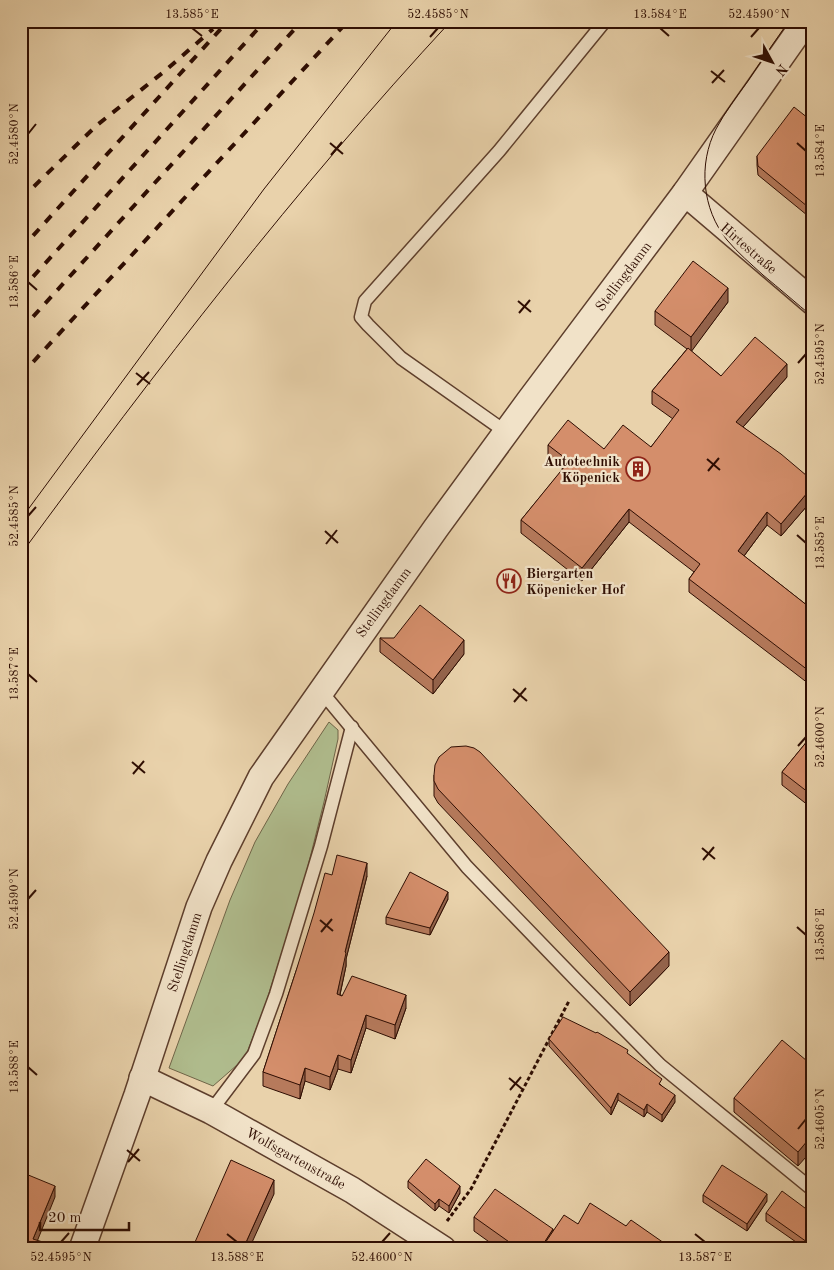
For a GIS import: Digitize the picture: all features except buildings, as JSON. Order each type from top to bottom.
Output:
[{"type":"street","name":"Stellingdamm","points":[[82,1249],[199,907],[219,860],[261,777],[436,528],[685,193],[806,21]]},
{"type":"street","name":"Hirtestraße","points":[[685,193],[813,302]]},
{"type":"street","name":"Wolfsgartenstraße","points":[[142,1078],[211,1110],[442,1239]]},
{"type":"lane","points":[[506,432],[401,358],[361,317],[365,301],[499,151],[605,21]]},
{"type":"lane","points":[[321,691],[466,867],[660,1066],[813,1190]]},
{"type":"lane","points":[[211,1110],[254,1054],[276,994],[321,846],[352,727]]},
{"type":"path","points":[[442,1239],[471,1189],[579,983]]},
{"type":"green space","points":[[329,722],[338,730],[338,739],[324,802],[305,878],[266,1003],[245,1058],[213,1086],[169,1068],[230,900],[255,842],[288,784]]},
{"type":"tram line","points":[[21,519],[264,189],[397,21]]},
{"type":"tram line","points":[[21,554],[228,281],[337,149],[451,21]]},
{"type":"tram line","points":[[789,21],[731,104],[716,129],[707,157],[705,186],[712,214],[727,240],[763,275],[813,317]]},
{"type":"railway","points":[[21,249],[228,21]]},
{"type":"railway","points":[[21,290],[265,21]]},
{"type":"railway","points":[[21,330],[302,21]]},
{"type":"railway","points":[[21,375],[348,21]]},
{"type":"railway","points":[[21,199],[96,126],[166,70],[213,29]]},
{"type":"place","name":"Autotechnik Köpenick","points":[[638,469]]},
{"type":"place","name":"Biergarten Köpenicker Hof","points":[[509,581]]}]
